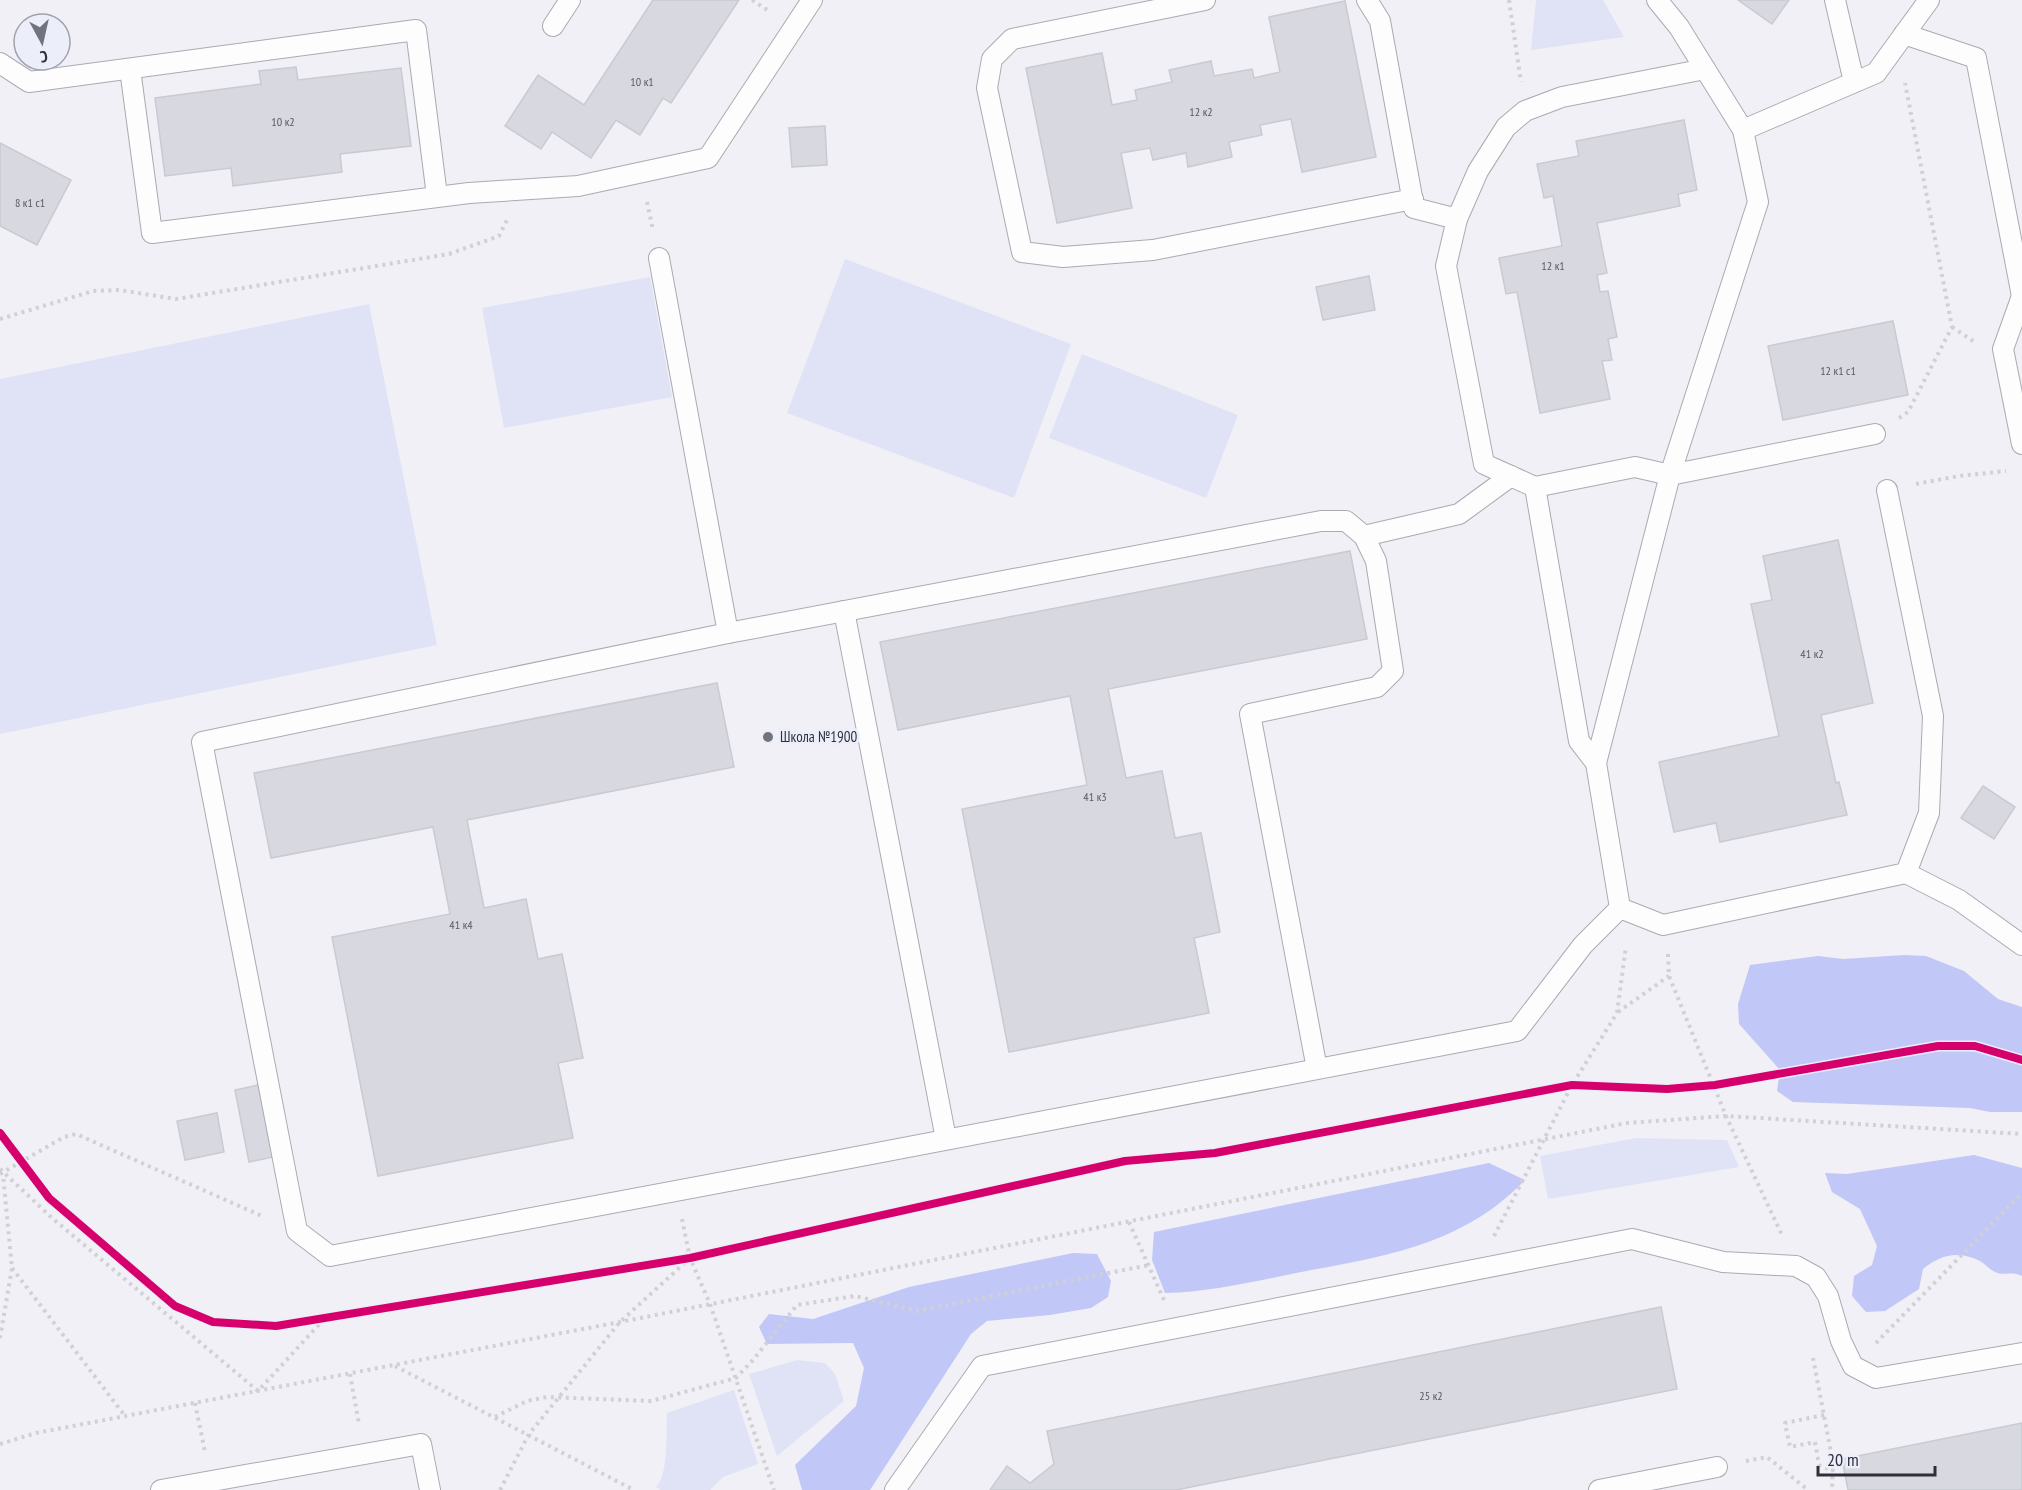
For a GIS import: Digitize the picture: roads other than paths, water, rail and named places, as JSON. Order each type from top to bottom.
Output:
[{"type":"lane","points":[[553,26],[570,0]]},
{"type":"lane","points":[[130,69],[152,233],[437,196],[578,186],[708,158],[812,0]]},
{"type":"lane","points":[[1205,0],[1012,39],[992,59],[987,88],[1022,252],[1062,257],[1153,250],[1413,199]]},
{"type":"lane","points":[[1367,0],[1380,21],[1414,208],[1457,219]]},
{"type":"lane","points":[[1596,763],[1670,475],[1758,202],[1743,130],[1679,27],[1657,0]]},
{"type":"lane","points":[[1835,0],[1854,82]]},
{"type":"lane","points":[[1743,130],[1876,73],[1929,0]]},
{"type":"lane","points":[[0,63],[29,82],[416,30],[437,196]]},
{"type":"lane","points":[[1904,34],[1976,58],[2022,296],[2003,349],[2022,444]]},
{"type":"lane","points":[[1705,69],[1562,97],[1525,111],[1506,127],[1478,171],[1457,219],[1446,266],[1484,464],[1535,487],[1635,467],[1670,475],[1875,434]]},
{"type":"lane","points":[[659,258],[728,633]]},
{"type":"lane","points":[[1364,536],[1459,514],[1510,476]]},
{"type":"lane","points":[[1535,487],[1580,741],[1596,763],[1625,910]]},
{"type":"lane","points":[[1887,490],[1933,716],[1929,813],[1906,873]]},
{"type":"lane","points":[[1317,1069],[1250,714],[1377,687],[1393,671],[1376,561],[1364,536],[1346,521],[1321,521],[728,633],[202,742],[297,1231],[330,1256],[676,1191],[1517,1031],[1584,945],[1625,910]]},
{"type":"lane","points":[[844,611],[946,1139]]},
{"type":"lane","points":[[1625,910],[1663,925],[1906,873],[1959,900],[2022,945]]},
{"type":"lane","points":[[895,1490],[981,1366],[1632,1239],[1723,1262],[1796,1266],[1816,1277],[1828,1296],[1841,1341],[1853,1366],[1876,1378],[2022,1353]]},
{"type":"lane","points":[[161,1490],[421,1444],[430,1490]]},
{"type":"lane","points":[[1599,1490],[1717,1467]]},
{"type":"place","name":"Школа №1900","points":[[768,737]]}]
